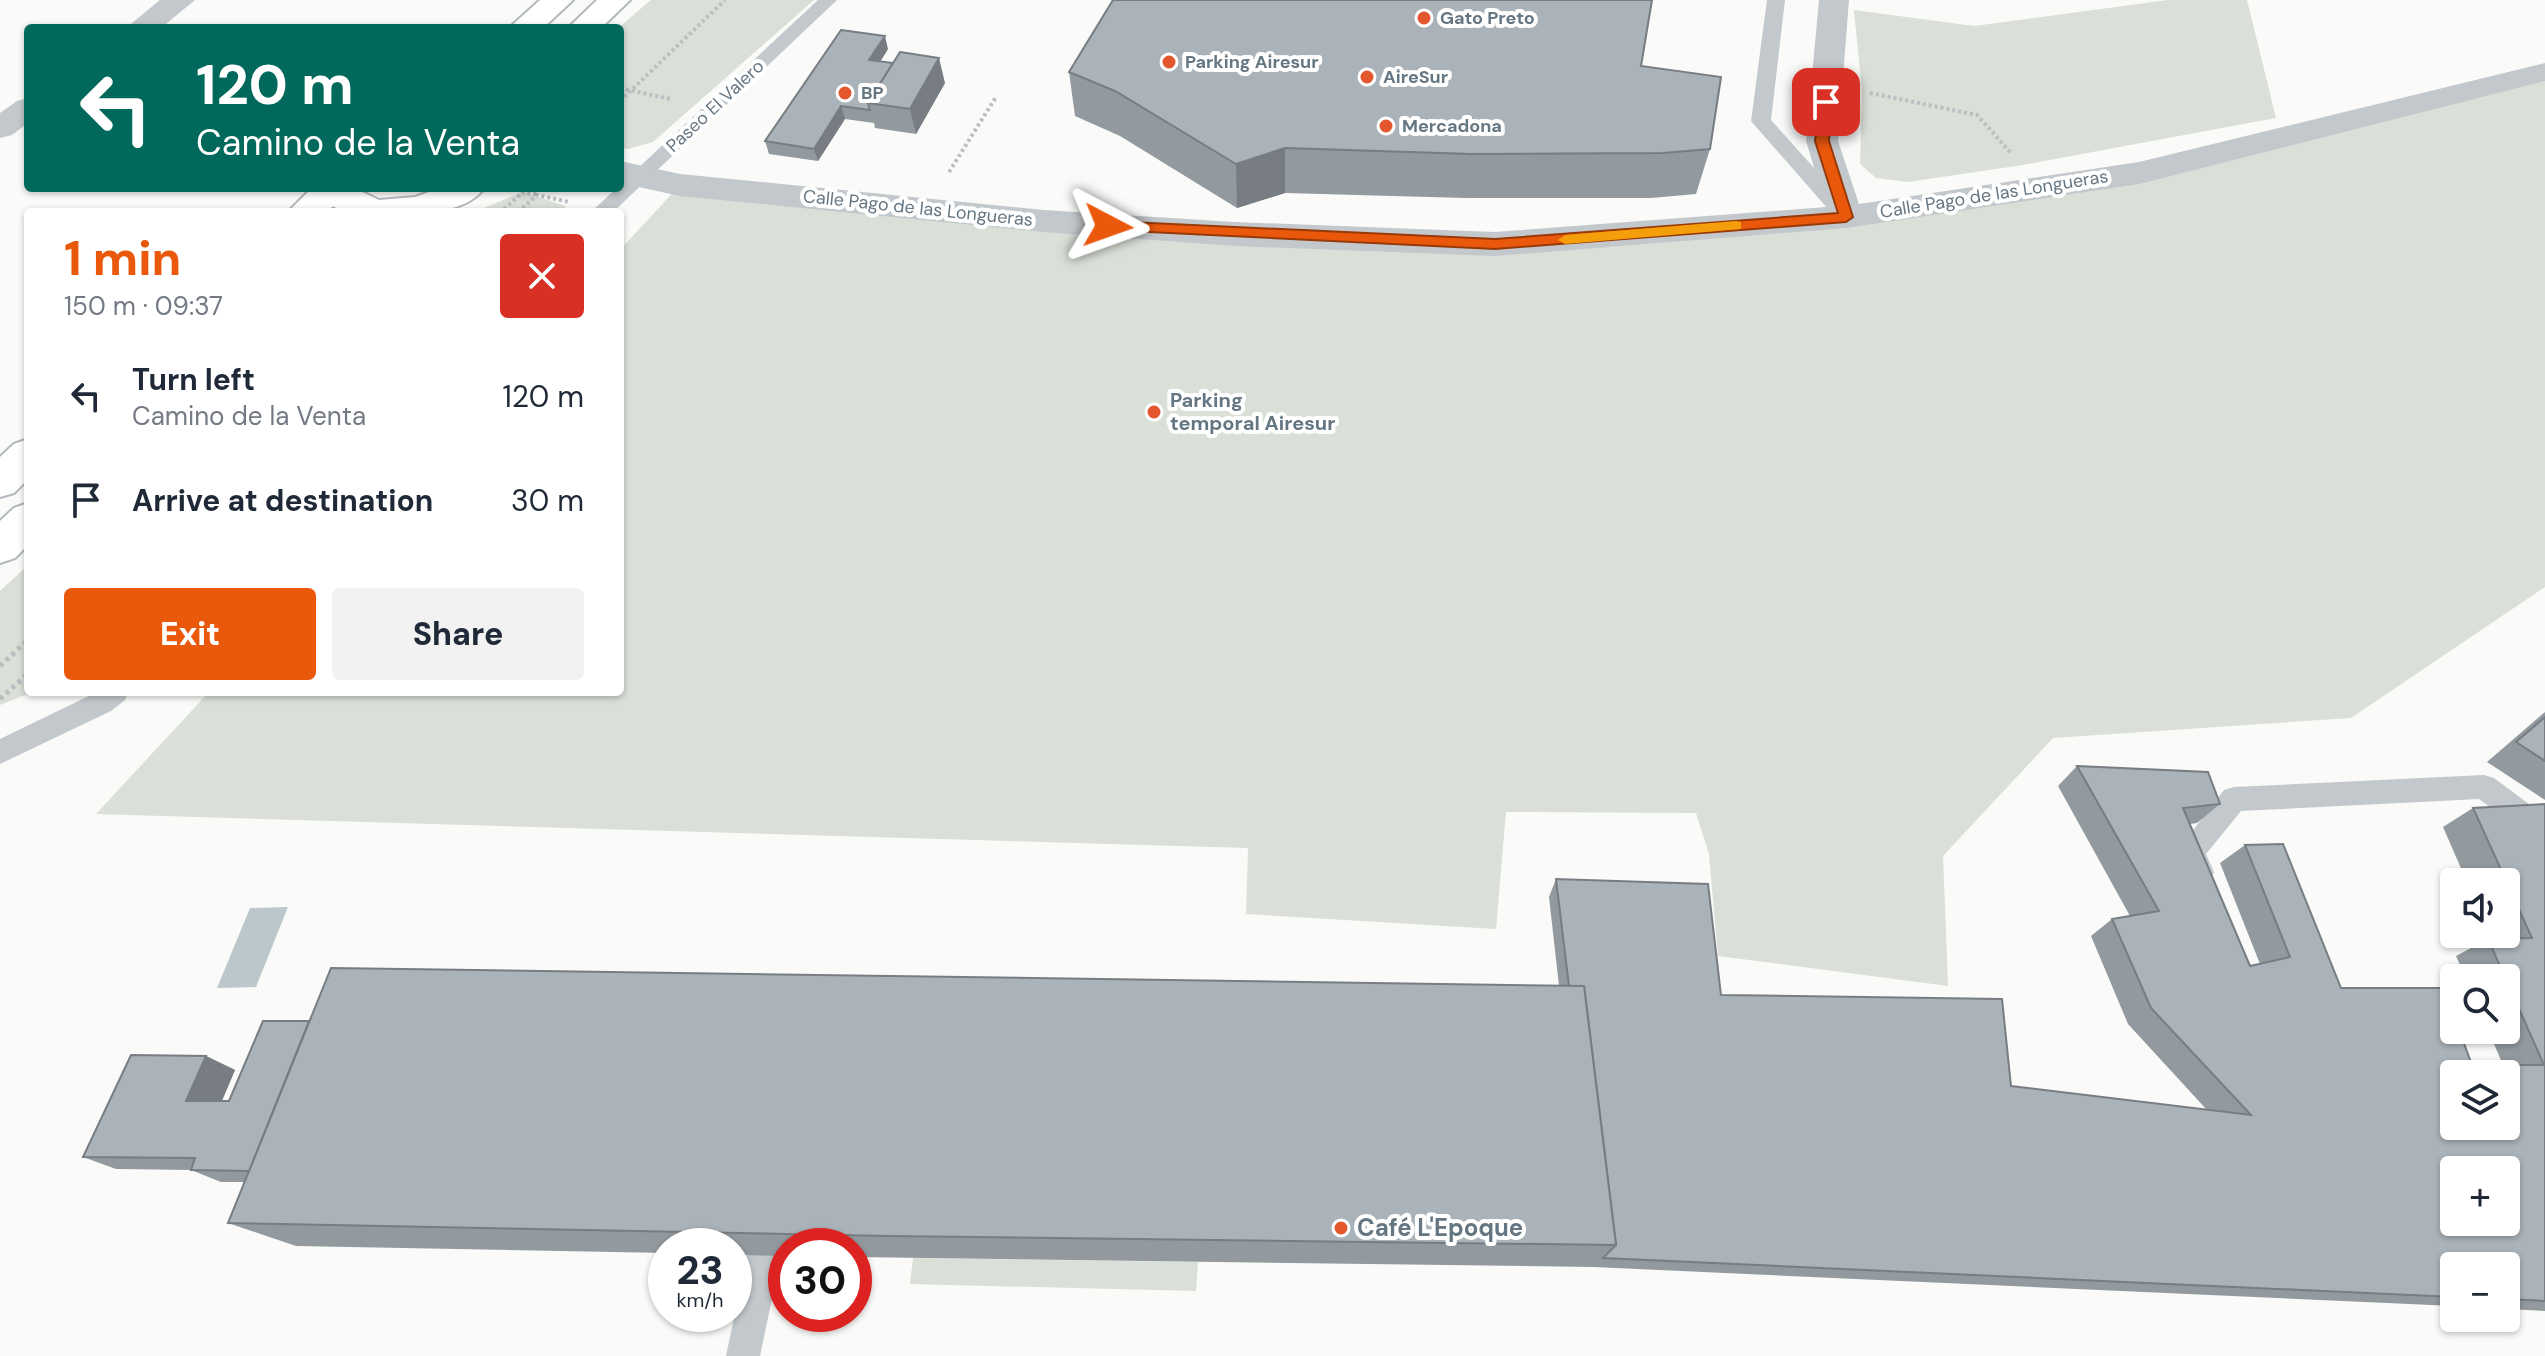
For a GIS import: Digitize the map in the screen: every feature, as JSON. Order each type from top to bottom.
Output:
[{"type":"street","points":[[147,24],[180,0]]},
{"type":"street","points":[[529,24],[558,0]]},
{"type":"street","points":[[588,24],[615,0]]},
{"type":"street","points":[[1834,0],[1827,85],[1809,134],[1822,141],[1846,217]]},
{"type":"street","name":"Calle Pago de las Longueras","points":[[630,174],[680,185],[925,210],[1235,234],[1495,244],[1846,217],[2139,173],[2545,72]]},
{"type":"street","points":[[310,208],[328,192]]},
{"type":"street","points":[[336,192],[342,199],[358,207],[368,208]]},
{"type":"street","points":[[414,208],[458,192]]},
{"type":"street","points":[[0,482],[24,458]]},
{"type":"street","points":[[0,547],[24,523]]},
{"type":"lane","name":"Paseo El Valero","points":[[630,174],[828,0]]},
{"type":"lane","points":[[1776,0],[1761,121],[1846,217]]},
{"type":"lane","points":[[1761,121],[1809,134]]},
{"type":"lane","name":"Paseo El Valero","points":[[604,208],[616,192]]},
{"type":"lane","points":[[0,752],[111,696]]},
{"type":"lane","points":[[2208,892],[2191,851],[2234,799],[2484,787],[2545,832]]},
{"type":"lane","points":[[743,1356],[764,1256]]},
{"type":"path","points":[[624,97],[725,0]]},
{"type":"path","points":[[1827,85],[1977,115],[2044,186]]},
{"type":"path","points":[[925,210],[996,97]]},
{"type":"path","points":[[505,208],[523,192],[566,199],[575,208]]},
{"type":"path","points":[[522,208],[537,195]]},
{"type":"path","points":[[0,666],[24,644]]},
{"type":"path","points":[[0,699],[24,678]]},
{"type":"shaded area","points":[[651,0],[814,0],[653,142],[628,149],[624,148],[623,24]]},
{"type":"shaded area","points":[[2168,0],[2247,0],[2276,118],[2023,165],[1908,182],[1876,178],[1860,164],[1862,92],[1854,10],[1974,26]]},
{"type":"shaded area","points":[[2545,72],[2545,587],[2351,718],[2053,738],[1943,856],[1948,986],[1718,956],[1709,854],[1696,813],[1506,812],[1496,929],[1246,914],[1248,848],[96,814],[205,696],[624,696],[624,246],[680,185],[1495,244],[2061,183]]},
{"type":"shaded area","points":[[523,192],[566,206],[564,208],[484,208]]},
{"type":"shaded area","points":[[24,569],[24,696],[0,705],[0,591]]},
{"type":"shaded area","points":[[288,907],[256,987],[217,988],[250,908]]},
{"type":"shaded area","points":[[913,1258],[1198,1262],[1196,1291],[910,1284]]},
{"type":"building","name":"AireSur","points":[[1113,0],[1652,0],[1641,66],[1721,77],[1710,149],[1663,153],[1472,154],[1285,148],[1236,164],[1115,91],[1069,72]]},
{"type":"building","points":[[841,30],[885,36],[869,60],[893,63],[868,103],[870,110],[841,106],[814,149],[765,141]]},
{"type":"building","points":[[900,52],[939,58],[910,109],[868,103]]},
{"type":"building","points":[[2545,717],[2545,761],[2516,742]]},
{"type":"building","points":[[2077,766],[2208,772],[2220,804],[2183,808],[2250,966],[2290,957],[2245,845],[2283,844],[2341,988],[2440,988],[2440,1044],[2464,1044],[2470,1060],[2440,1060],[2440,1140],[2520,1140],[2520,1065],[2544,1065],[2520,1011],[2520,964],[2499,964],[2492,948],[2520,948],[2520,938],[2532,938],[2520,912],[2520,868],[2500,868],[2473,808],[2545,804],[2545,1301],[2520,1300],[2520,1252],[2440,1252],[2440,1296],[1603,1258],[1616,1245],[1584,986],[1569,986],[1556,879],[1708,884],[1721,995],[2002,999],[2011,1086],[2251,1115],[2151,1008],[2112,919],[2159,911]]},
{"type":"building","points":[[331,968],[1584,986],[1616,1245],[872,1236],[872,1228],[768,1228],[768,1234],[752,1233],[752,1228],[648,1228],[648,1231],[228,1223]]},
{"type":"building","points":[[263,1021],[309,1021],[249,1171],[191,1170],[195,1158],[83,1157],[131,1055],[206,1056],[186,1101],[229,1101]]},
{"type":"slow traffic","points":[[1565,240],[1736,226]]},
{"type":"place","name":"Gato Preto","points":[[1424,18]]},
{"type":"place","name":"Parking Airesur","points":[[1169,62]]},
{"type":"place","name":"AireSur","points":[[1367,77]]},
{"type":"place","name":"BP","points":[[845,93]]},
{"type":"place","name":"Mercadona","points":[[1386,126]]},
{"type":"place","name":"Parking temporal Airesur","points":[[1154,412]]},
{"type":"place","name":"Café L'Epoque","points":[[1341,1228]]},
{"type":"route","points":[[1108,226],[1495,244],[1696,231],[1846,217],[1822,141],[1826,102]]}]
